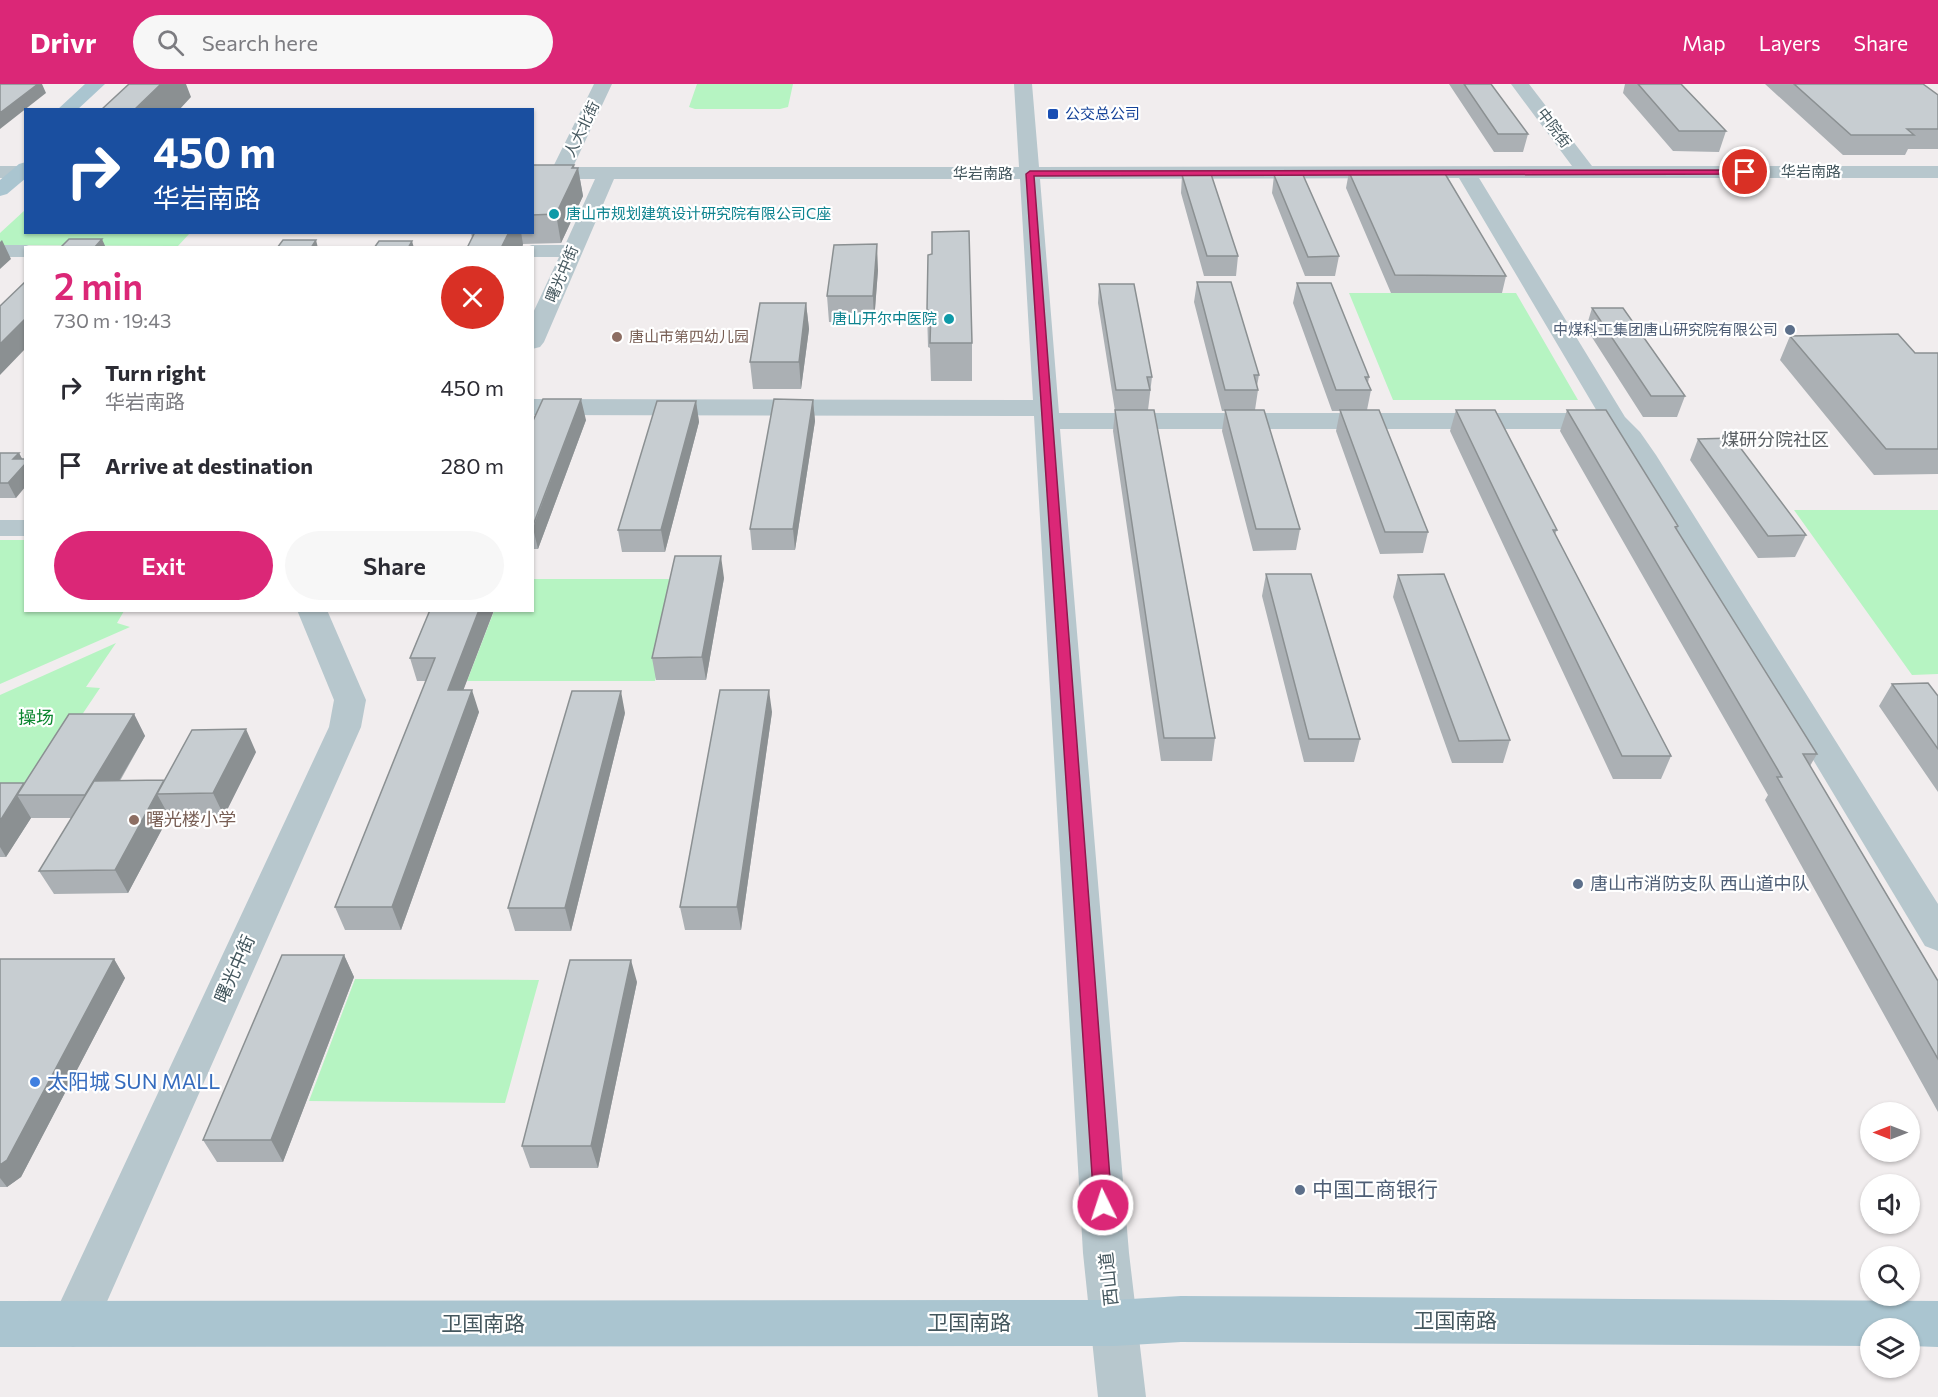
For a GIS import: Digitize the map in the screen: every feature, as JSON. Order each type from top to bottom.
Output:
[{"type":"main road","points":[[68,108],[96,84]]},
{"type":"main road","points":[[94,108],[114,90]]},
{"type":"main road","points":[[0,165],[22,166]]},
{"type":"main road","points":[[0,190],[22,166]]},
{"type":"main road","name":"卫国南路","points":[[0,1324],[1114,1323],[1181,1319],[1938,1324]]},
{"type":"street","name":"人大北街","points":[[560,173],[603,84]]},
{"type":"street","name":"西山道","points":[[1023,84],[1105,1241],[1122,1397]]},
{"type":"street","name":"中院街","points":[[1520,84],[1587,172]]},
{"type":"street","points":[[0,172],[22,166]]},
{"type":"street","name":"华岩南路","points":[[534,173],[1938,172]]},
{"type":"street","name":"曙光中街","points":[[534,337],[607,173]]},
{"type":"street","points":[[1466,173],[1615,421],[1631,436],[1938,936]]},
{"type":"street","points":[[0,251],[24,251]]},
{"type":"street","points":[[534,251],[572,251]]},
{"type":"street","points":[[534,407],[1615,421]]},
{"type":"street","points":[[0,528],[24,528]]},
{"type":"street","name":"曙光中街","points":[[74,1324],[345,727],[350,700],[313,612]]},
{"type":"green space","points":[[697,84],[793,84],[788,107],[780,109],[695,109],[689,107]]},
{"type":"green space","points":[[24,211],[24,234],[189,234],[178,246],[0,245],[0,233]]},
{"type":"green space","points":[[1349,293],[1516,293],[1578,400],[1393,400]]},
{"type":"green space","points":[[1794,510],[1938,510],[1938,674],[1912,675]]},
{"type":"green space","points":[[0,540],[24,540],[24,612],[123,612],[117,623],[130,627],[0,684]]},
{"type":"green space","points":[[534,579],[680,579],[655,681],[467,681],[494,612],[534,612]]},
{"type":"green space","name":"操场","points":[[116,643],[86,687],[100,688],[22,804],[0,804],[0,695]]},
{"type":"green space","points":[[355,979],[539,980],[505,1103],[309,1101]]},
{"type":"building","points":[[0,84],[38,84],[0,113]]},
{"type":"building","points":[[129,84],[161,84],[136,108],[103,108]]},
{"type":"building","points":[[1464,84],[1491,84],[1528,134],[1498,134]]},
{"type":"building","points":[[1638,84],[1681,84],[1726,131],[1679,131]]},
{"type":"building","points":[[1794,84],[1923,84],[1938,95],[1938,129],[1907,129],[1914,135],[1851,135]]},
{"type":"building","points":[[534,165],[574,165],[572,168],[578,168],[556,214],[534,215]]},
{"type":"building","points":[[1349,172],[1444,172],[1506,276],[1395,275]]},
{"type":"building","points":[[1211,174],[1238,256],[1207,256],[1182,175]]},
{"type":"building","points":[[1274,175],[1303,175],[1339,256],[1308,257]]},
{"type":"building","name":"唐山开尔中医院","points":[[969,231],[972,343],[930,343],[931,311],[927,310],[928,255],[932,254],[932,232]]},
{"type":"building","points":[[474,234],[508,234],[502,246],[468,246]]},
{"type":"building","points":[[69,239],[102,239],[96,246],[62,246]]},
{"type":"building","points":[[283,240],[316,240],[312,246],[278,246]]},
{"type":"building","points":[[379,241],[412,241],[409,246],[375,246]]},
{"type":"building","points":[[877,244],[873,296],[827,296],[834,245]]},
{"type":"building","points":[[1197,282],[1231,282],[1259,375],[1254,375],[1258,390],[1225,390]]},
{"type":"building","points":[[24,283],[24,320],[0,344],[0,306]]},
{"type":"building","points":[[1297,283],[1331,283],[1369,377],[1365,377],[1371,390],[1336,390]]},
{"type":"building","points":[[1099,284],[1134,284],[1152,377],[1147,377],[1150,390],[1116,390]]},
{"type":"building","points":[[760,303],[806,303],[799,362],[750,362]]},
{"type":"building","points":[[1592,308],[1623,308],[1685,396],[1651,396]]},
{"type":"building","points":[[1898,334],[1915,353],[1938,353],[1938,449],[1886,449],[1790,336]]},
{"type":"building","points":[[543,399],[581,399],[534,523],[534,419]]},
{"type":"building","points":[[774,399],[813,400],[793,529],[750,529]]},
{"type":"building","points":[[657,401],[696,401],[661,530],[618,530]]},
{"type":"building","points":[[1115,410],[1154,410],[1215,738],[1164,738]]},
{"type":"building","points":[[1225,410],[1264,410],[1300,529],[1256,529]]},
{"type":"building","points":[[1340,410],[1379,410],[1428,532],[1385,532]]},
{"type":"building","points":[[1456,410],[1495,410],[1557,530],[1553,530],[1671,756],[1622,756]]},
{"type":"building","points":[[1567,410],[1606,410],[1678,526],[1675,527],[1817,754],[1803,754],[1938,981],[1938,1059],[1777,777],[1782,777]]},
{"type":"building","points":[[1733,438],[1806,535],[1768,536],[1698,439]]},
{"type":"building","points":[[0,453],[19,453],[13,459],[24,459],[24,465],[8,483],[0,483]]},
{"type":"building","points":[[675,556],[721,556],[702,657],[652,658]]},
{"type":"building","points":[[1266,574],[1311,574],[1360,739],[1309,739]]},
{"type":"building","points":[[1444,574],[1510,740],[1459,741],[1398,575]]},
{"type":"building","points":[[429,612],[478,612],[448,690],[472,690],[392,907],[335,907],[435,658],[410,658]]},
{"type":"building","points":[[1928,683],[1938,696],[1938,749],[1892,684]]},
{"type":"building","points":[[720,690],[769,690],[737,907],[680,907]]},
{"type":"building","points":[[572,691],[621,691],[565,908],[508,908]]},
{"type":"building","points":[[69,714],[134,714],[85,795],[17,795]]},
{"type":"building","points":[[246,729],[213,793],[157,794],[192,730]]},
{"type":"building","points":[[164,780],[115,870],[39,871],[94,781]]},
{"type":"building","points":[[0,783],[24,783],[0,821]]},
{"type":"building","points":[[282,955],[344,955],[271,1140],[203,1140]]},
{"type":"building","name":"太阳城 SUN MALL","points":[[0,959],[114,959],[7,1160],[0,1165]]},
{"type":"building","points":[[570,960],[631,960],[591,1146],[522,1146]]},
{"type":"place","name":"公交总公司","points":[[1053,114]]},
{"type":"place","name":"唐山市规划建筑设计研究院有限公司C座","points":[[554,214]]},
{"type":"place","name":"唐山开尔中医院","points":[[949,319]]},
{"type":"place","name":"中煤科工集团唐山研究院有限公司","points":[[1790,330]]},
{"type":"place","name":"唐山市第四幼儿园","points":[[617,337]]},
{"type":"place","name":"曙光楼小学","points":[[134,820]]},
{"type":"place","name":"唐山市消防支队 西山道中队","points":[[1578,884]]},
{"type":"place","name":"太阳城 SUN MALL","points":[[35,1082]]},
{"type":"place","name":"中国工商银行","points":[[1300,1190]]},
{"type":"district","name":"煤研分院社区","points":[[1775,440]]},
{"type":"route","points":[[1103,1205],[1030,174],[1745,172]]}]
